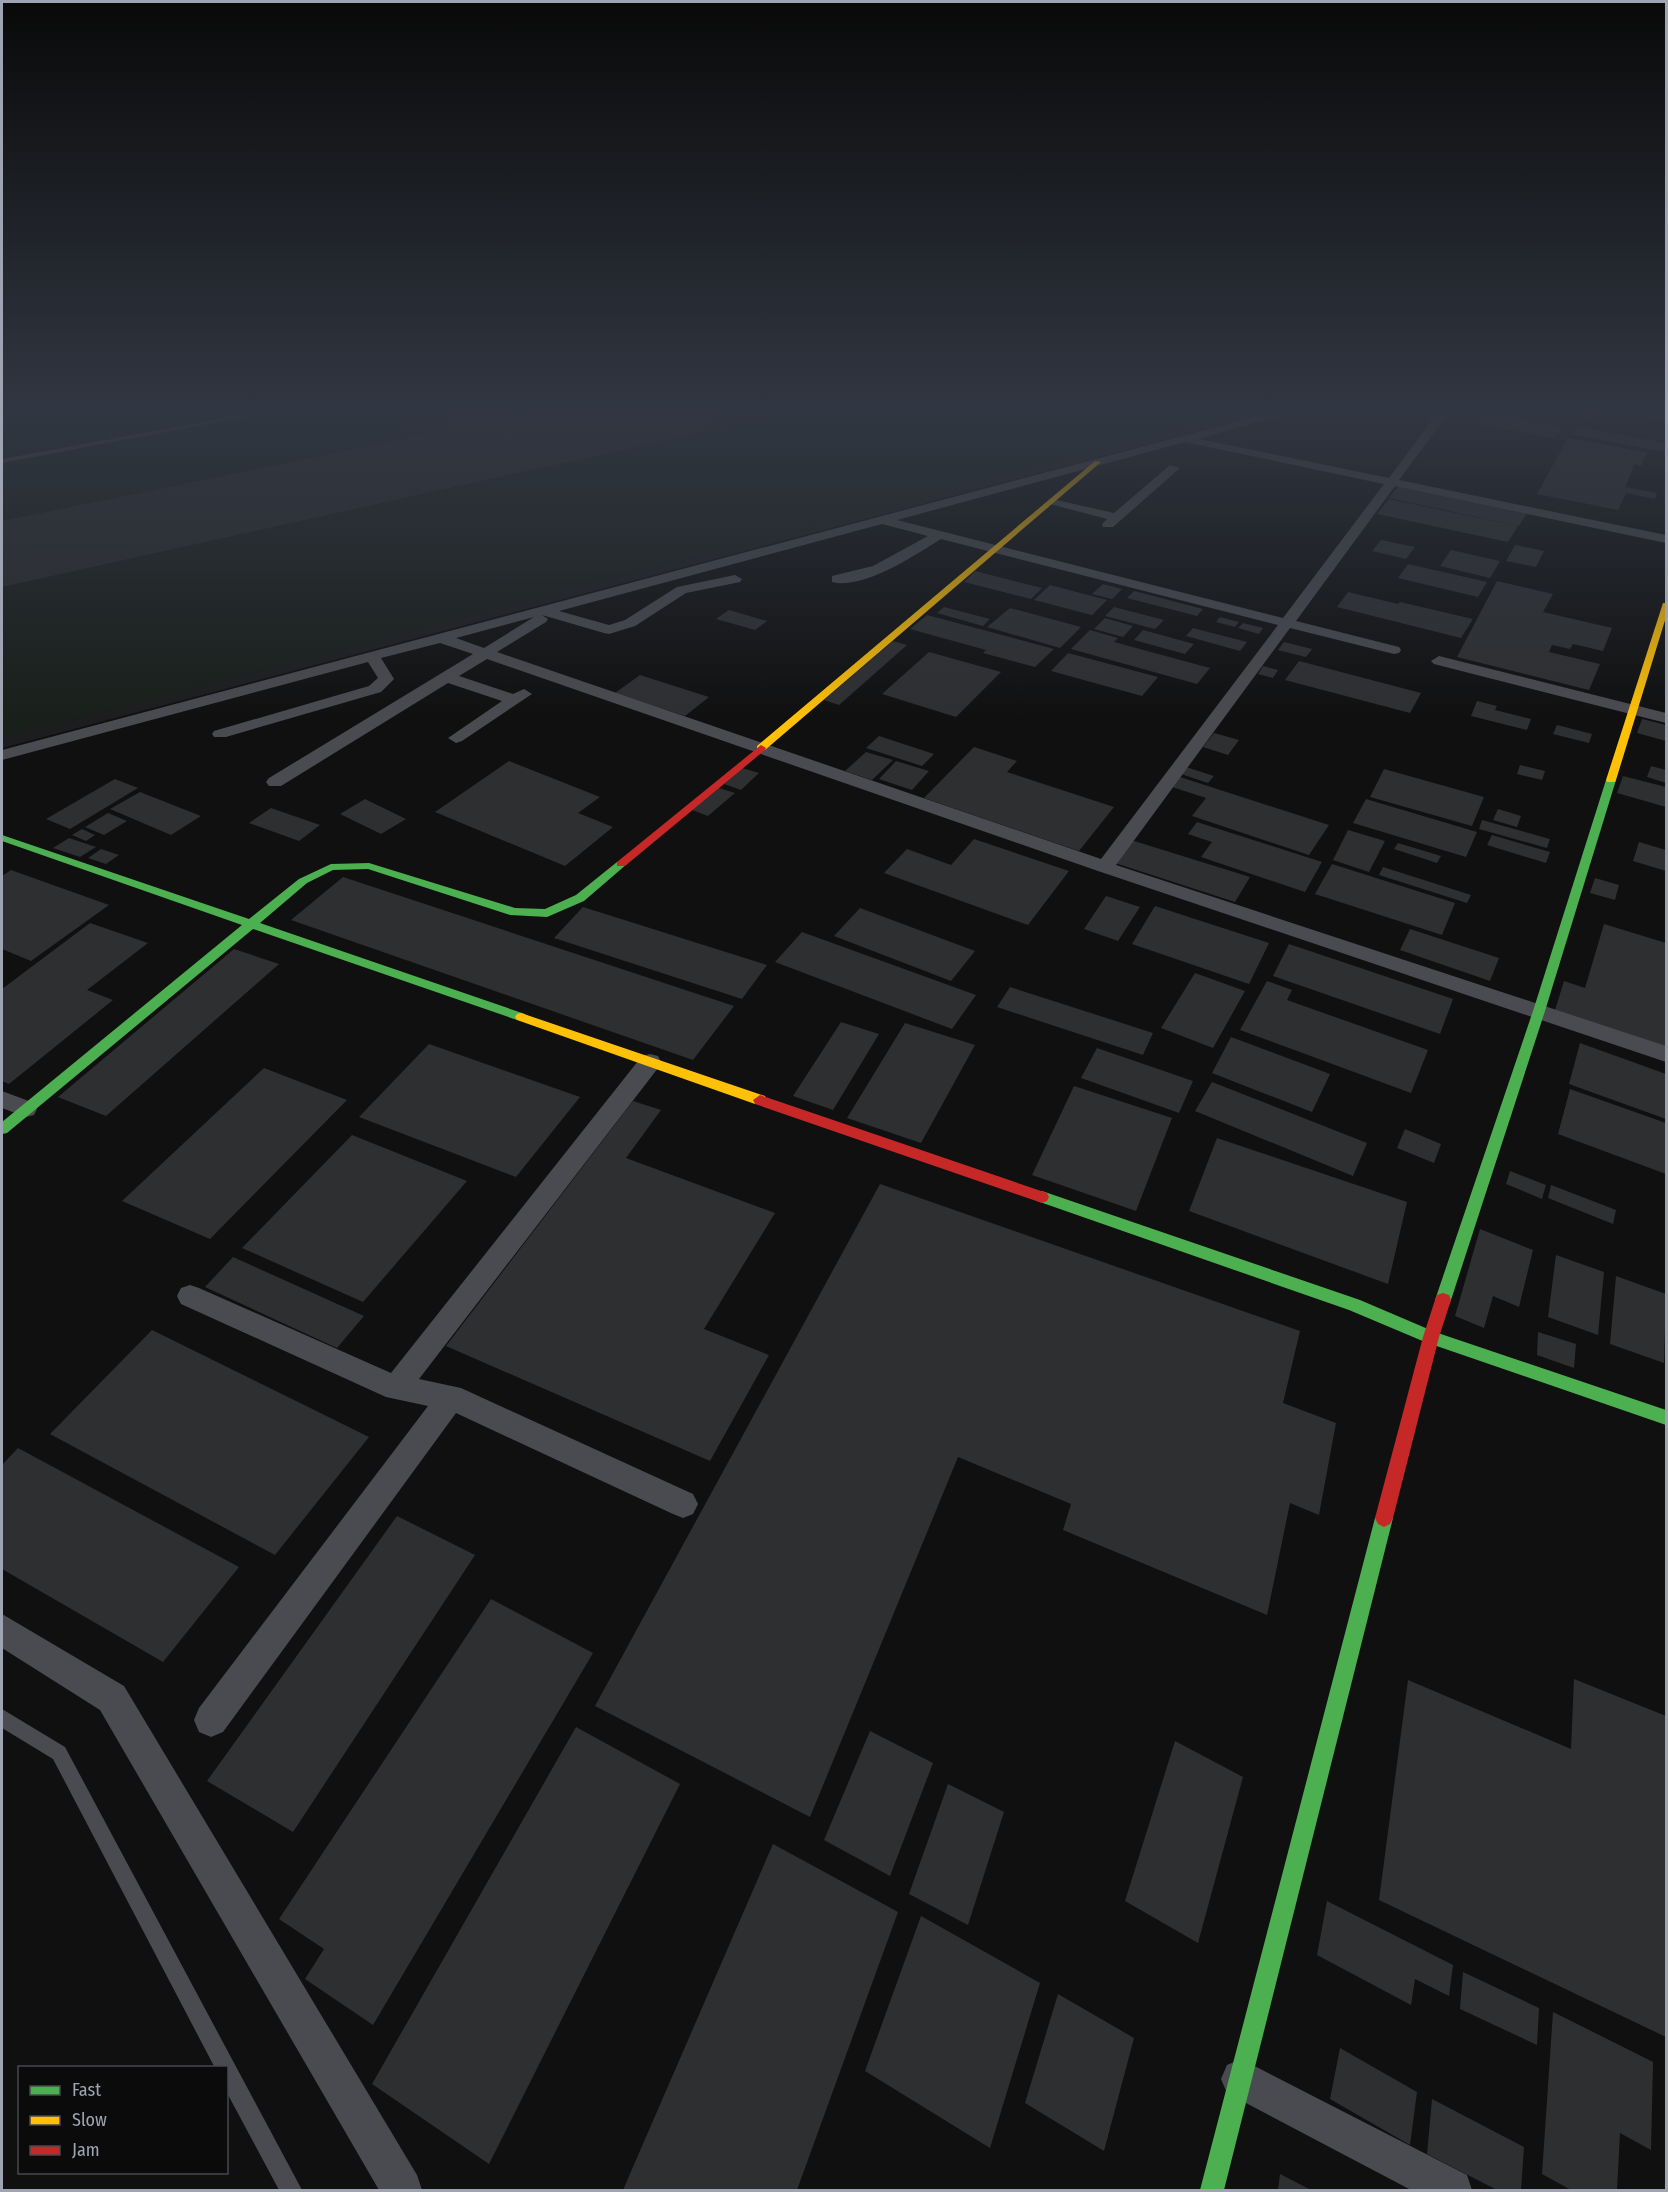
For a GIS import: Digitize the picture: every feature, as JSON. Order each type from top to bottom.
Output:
[{"type":"street","points":[[2,755],[440,638],[556,610],[902,514]]},
{"type":"street","points":[[2,1129],[303,881],[331,867],[369,866],[514,912],[547,913],[580,898],[1038,514]]},
{"type":"street","points":[[1092,514],[1112,520],[1119,514]]},
{"type":"street","points":[[1104,867],[1368,514]]},
{"type":"street","points":[[1547,514],[1666,539]]},
{"type":"street","points":[[881,520],[1394,651]]},
{"type":"street","points":[[837,579],[853,578],[873,572],[939,535]]},
{"type":"street","points":[[556,610],[609,630],[630,623],[682,590],[735,579]]},
{"type":"street","points":[[1212,2190],[1431,1337],[1539,1011],[1666,605]]},
{"type":"street","points":[[275,782],[556,610]]},
{"type":"street","points":[[440,638],[488,652],[760,749],[1104,867],[1666,1054]]},
{"type":"street","points":[[220,734],[375,689],[386,679],[372,657]]},
{"type":"street","points":[[1439,661],[1666,718]]},
{"type":"street","points":[[447,677],[520,697],[456,738]]},
{"type":"street","points":[[2,838],[1354,1305],[1431,1337],[1666,1418]]},
{"type":"street","points":[[396,1388],[650,1062]]},
{"type":"street","points":[[2,1098],[26,1109]]},
{"type":"street","points":[[190,1296],[396,1388],[451,1397],[683,1504]]},
{"type":"street","points":[[211,1720],[451,1397]]},
{"type":"street","points":[[2,1630],[112,1698],[402,2190]]},
{"type":"street","points":[[1241,2079],[1452,2190]]},
{"type":"lane","points":[[2,1718],[59,1753],[225,2066]]},
{"type":"lane","points":[[228,2072],[291,2190]]},
{"type":"shaded area","points":[[2,514],[883,514],[2,748]]},
{"type":"shaded area","points":[[2,514],[45,514],[2,523]]},
{"type":"shaded area","points":[[333,514],[860,514],[2,739],[2,587]]},
{"type":"building","points":[[1378,514],[1462,514],[1518,526],[1508,542]]},
{"type":"building","points":[[1465,514],[1526,514],[1519,526]]},
{"type":"building","points":[[1381,540],[1415,547],[1406,559],[1372,551]]},
{"type":"building","points":[[1515,545],[1544,551],[1536,567],[1506,561]]},
{"type":"building","points":[[1451,550],[1500,561],[1490,578],[1440,566]]},
{"type":"building","points":[[1408,564],[1487,582],[1478,597],[1398,578]]},
{"type":"building","points":[[975,571],[1042,588],[1031,599],[964,582]]},
{"type":"building","points":[[1497,581],[1553,594],[1543,612],[1612,628],[1603,651],[1573,644],[1570,649],[1552,645],[1549,652],[1600,664],[1589,690],[1457,657]]},
{"type":"building","points":[[1103,584],[1122,589],[1112,599],[1092,594]]},
{"type":"building","points":[[1050,585],[1107,600],[1092,615],[1034,600]]},
{"type":"building","points":[[1134,591],[1203,609],[1197,616],[1127,598]]},
{"type":"building","points":[[1348,592],[1473,619],[1461,638],[1337,607]]},
{"type":"building","points":[[944,607],[990,619],[983,626],[937,613]]},
{"type":"building","points":[[1114,607],[1164,620],[1155,629],[1105,616]]},
{"type":"building","points":[[1010,608],[1081,627],[1060,648],[987,627]]},
{"type":"building","points":[[729,610],[767,621],[755,630],[716,619]]},
{"type":"building","points":[[927,615],[1054,649],[1035,667],[983,653],[986,650],[910,629]]},
{"type":"building","points":[[1220,617],[1239,622],[1235,627],[1216,622]]},
{"type":"building","points":[[1105,618],[1133,626],[1123,637],[1094,629]]},
{"type":"building","points":[[1243,623],[1263,628],[1259,634],[1238,628]]},
{"type":"building","points":[[1193,628],[1247,642],[1240,651],[1186,636]]},
{"type":"building","points":[[1090,630],[1118,638],[1114,642],[1210,668],[1197,684],[1071,649]]},
{"type":"building","points":[[1143,630],[1194,644],[1185,654],[1134,640]]},
{"type":"building","points":[[893,641],[907,645],[839,705],[824,700]]},
{"type":"building","points":[[1284,642],[1312,649],[1306,657],[1278,650]]},
{"type":"building","points":[[929,652],[1001,672],[956,717],[882,694]]},
{"type":"building","points":[[1068,653],[1158,677],[1142,696],[1051,671]]},
{"type":"building","points":[[1299,661],[1421,693],[1410,713],[1285,680]]},
{"type":"building","points":[[1263,666],[1278,670],[1273,678],[1258,674]]},
{"type":"building","points":[[640,675],[709,697],[685,716],[615,693]]},
{"type":"building","points":[[1477,701],[1497,706],[1495,710],[1531,719],[1527,730],[1471,716]]},
{"type":"building","points":[[1642,719],[1666,725],[1666,741],[1637,733]]},
{"type":"building","points":[[1557,725],[1592,734],[1589,743],[1553,734]]},
{"type":"building","points":[[1214,733],[1239,740],[1228,755],[1203,747]]},
{"type":"building","points":[[879,736],[934,754],[922,766],[866,748]]},
{"type":"building","points":[[974,747],[1017,761],[1007,772],[1114,807],[1079,851],[924,798]]},
{"type":"building","points":[[866,752],[893,760],[872,780],[845,771]]},
{"type":"building","points":[[509,761],[600,797],[578,813],[613,827],[565,866],[435,812]]},
{"type":"building","points":[[896,761],[929,771],[912,790],[879,779]]},
{"type":"building","points":[[1520,765],[1545,771],[1542,780],[1517,774]]},
{"type":"building","points":[[1651,766],[1666,770],[1666,783],[1647,777]]},
{"type":"building","points":[[1186,767],[1214,776],[1208,783],[1181,774]]},
{"type":"building","points":[[742,768],[759,773],[741,790],[724,784]]},
{"type":"building","points":[[1384,769],[1484,797],[1472,826],[1370,797]]},
{"type":"building","points":[[1623,776],[1666,787],[1666,807],[1617,793]]},
{"type":"building","points":[[1180,777],[1329,825],[1309,855],[1192,816],[1206,798],[1172,787]]},
{"type":"building","points":[[115,779],[138,788],[70,829],[46,819]]},
{"type":"building","points":[[719,788],[735,793],[708,816],[692,810]]},
{"type":"building","points":[[140,792],[201,816],[171,835],[110,809]]},
{"type":"building","points":[[365,799],[406,819],[381,834],[340,814]]},
{"type":"building","points":[[1366,799],[1477,832],[1466,857],[1353,823]]},
{"type":"building","points":[[271,808],[320,825],[299,841],[249,823]]},
{"type":"building","points":[[1498,809],[1521,816],[1517,827],[1493,820]]},
{"type":"building","points":[[108,813],[127,821],[104,835],[85,827]]},
{"type":"building","points":[[1482,820],[1550,839],[1547,848],[1479,829]]},
{"type":"building","points":[[1197,822],[1322,862],[1305,892],[1201,857],[1212,842],[1188,834]]},
{"type":"building","points":[[82,829],[95,835],[86,841],[72,835]]},
{"type":"building","points":[[1348,830],[1385,841],[1369,872],[1333,860]]},
{"type":"building","points":[[1492,835],[1550,852],[1546,863],[1487,845]]},
{"type":"building","points":[[69,838],[96,847],[80,857],[53,848]]},
{"type":"building","points":[[974,839],[1069,871],[1028,925],[884,873],[907,849],[951,865]]},
{"type":"building","points":[[1131,840],[1250,877],[1235,902],[1115,863]]},
{"type":"building","points":[[1639,842],[1666,850],[1666,871],[1633,861]]},
{"type":"building","points":[[1398,843],[1441,856],[1437,863],[1394,849]]},
{"type":"building","points":[[101,849],[119,855],[106,864],[88,858]]},
{"type":"building","points":[[1332,864],[1455,903],[1442,935],[1315,894]]},
{"type":"building","points":[[1383,867],[1471,895],[1467,903],[1379,875]]},
{"type":"building","points":[[11,870],[109,905],[31,961],[2,949],[2,876]]},
{"type":"building","points":[[343,877],[734,1006],[693,1060],[291,920]]},
{"type":"building","points":[[1595,878],[1619,885],[1615,900],[1590,893]]},
{"type":"building","points":[[1106,896],[1140,907],[1118,941],[1084,929]]},
{"type":"building","points":[[1155,906],[1269,943],[1249,984],[1132,944]]},
{"type":"building","points":[[583,907],[767,965],[742,999],[554,938]]},
{"type":"building","points":[[860,908],[975,951],[951,981],[834,936]]},
{"type":"building","points":[[90,923],[148,943],[87,990],[113,1000],[9,1084],[2,1081],[2,989]]},
{"type":"building","points":[[1604,924],[1666,943],[1666,1048],[1555,1010],[1564,981],[1585,988]]},
{"type":"building","points":[[1410,929],[1499,958],[1490,981],[1400,950]]},
{"type":"building","points":[[802,932],[976,995],[952,1029],[775,962]]},
{"type":"building","points":[[1289,944],[1453,999],[1440,1034],[1273,976]]},
{"type":"building","points":[[234,949],[279,964],[106,1116],[58,1097]]},
{"type":"building","points":[[1195,973],[1245,991],[1213,1048],[1161,1028]]},
{"type":"building","points":[[1267,981],[1292,990],[1287,1000],[1428,1050],[1411,1093],[1240,1030]]},
{"type":"building","points":[[1010,987],[1153,1033],[1143,1055],[997,1007]]},
{"type":"building","points":[[841,1022],[879,1034],[833,1110],[793,1096]]},
{"type":"building","points":[[905,1023],[975,1045],[921,1143],[847,1118]]},
{"type":"building","points":[[1231,1037],[1330,1074],[1312,1112],[1212,1073]]},
{"type":"building","points":[[1580,1043],[1666,1074],[1666,1119],[1569,1084]]},
{"type":"building","points":[[429,1044],[580,1097],[516,1177],[359,1117]]},
{"type":"building","points":[[1097,1048],[1193,1081],[1179,1113],[1081,1078]]},
{"type":"building","points":[[264,1068],[347,1100],[210,1239],[122,1201]]},
{"type":"building","points":[[1212,1082],[1367,1143],[1353,1176],[1195,1111]]},
{"type":"building","points":[[1074,1086],[1172,1118],[1136,1211],[1032,1175]]},
{"type":"building","points":[[1570,1089],[1666,1123],[1666,1174],[1558,1134]]},
{"type":"building","points":[[633,1101],[661,1110],[626,1158],[775,1213],[704,1329],[769,1355],[710,1461],[446,1346]]},
{"type":"building","points":[[1405,1129],[1441,1144],[1434,1163],[1397,1148]]},
{"type":"building","points":[[352,1135],[467,1181],[363,1302],[242,1248]]},
{"type":"building","points":[[1217,1138],[1407,1202],[1388,1284],[1189,1211]]},
{"type":"building","points":[[1510,1171],[1546,1185],[1542,1199],[1506,1184]]},
{"type":"building","points":[[880,1184],[1300,1331],[1283,1403],[1336,1423],[1319,1515],[1290,1503],[1267,1615],[1063,1530],[1071,1504],[958,1457],[810,1817],[595,1706]]},
{"type":"building","points":[[1551,1185],[1616,1210],[1613,1224],[1548,1198]]},
{"type":"building","points":[[1480,1229],[1533,1250],[1519,1307],[1493,1296],[1484,1328],[1455,1316]]},
{"type":"building","points":[[1556,1255],[1604,1272],[1598,1335],[1548,1317]]},
{"type":"building","points":[[233,1257],[364,1316],[337,1348],[205,1287]]},
{"type":"building","points":[[1616,1276],[1666,1294],[1664,1363],[1610,1344]]},
{"type":"building","points":[[152,1330],[369,1437],[275,1555],[50,1434]]},
{"type":"building","points":[[1538,1332],[1576,1344],[1574,1368],[1537,1355]]},
{"type":"building","points":[[18,1448],[239,1567],[163,1662],[2,1569],[2,1465]]},
{"type":"building","points":[[397,1516],[475,1555],[293,1832],[207,1781]]},
{"type":"building","points":[[491,1599],[593,1653],[373,2025],[305,1979],[324,1949],[279,1919]]},
{"type":"building","points":[[1574,1679],[1666,1716],[1666,2037],[1379,1900],[1408,1680],[1571,1749]]},
{"type":"building","points":[[576,1727],[680,1784],[489,2164],[372,2084]]},
{"type":"building","points":[[870,1731],[933,1763],[890,1876],[824,1840]]},
{"type":"building","points":[[1175,1741],[1243,1777],[1198,1943],[1125,1901]]},
{"type":"building","points":[[948,1784],[1004,1812],[968,1925],[909,1894]]},
{"type":"building","points":[[773,1844],[898,1912],[797,2190],[623,2190]]},
{"type":"building","points":[[1327,1901],[1453,1965],[1449,1996],[1415,1979],[1411,2005],[1317,1955]]},
{"type":"building","points":[[921,1916],[1040,1983],[990,2148],[865,2071]]},
{"type":"building","points":[[1463,1972],[1539,2008],[1537,2045],[1460,2009]]},
{"type":"building","points":[[1058,1994],[1134,2038],[1104,2151],[1025,2103]]},
{"type":"building","points":[[1553,2012],[1653,2062],[1651,2150],[1620,2133],[1617,2190],[1571,2190],[1542,2174]]},
{"type":"building","points":[[1340,2048],[1417,2092],[1410,2145],[1330,2099]]},
{"type":"building","points":[[1432,2099],[1524,2147],[1521,2190],[1497,2190],[1427,2154]]},
{"type":"building","points":[[1280,2174],[1311,2190],[1278,2190]]},
{"type":"runway","points":[[2,554],[189,514]]},
{"type":"traffic: fast","points":[[1443,1300],[1539,1011],[1611,780]]},
{"type":"traffic: fast","points":[[2,838],[521,1017]]},
{"type":"traffic: fast","points":[[2,1129],[303,881],[331,867],[369,866],[514,912],[547,913],[580,898],[621,864]]},
{"type":"traffic: fast","points":[[1042,1197],[1354,1305],[1431,1337],[1666,1418]]},
{"type":"traffic: fast","points":[[1212,2190],[1384,1518]]},
{"type":"traffic: slow","points":[[761,748],[1036,514]]},
{"type":"traffic: slow","points":[[1611,780],[1666,605]]},
{"type":"traffic: slow","points":[[521,1017],[760,1100]]},
{"type":"traffic: jam","points":[[621,864],[761,748]]},
{"type":"traffic: jam","points":[[760,1100],[1042,1197]]},
{"type":"traffic: jam","points":[[1384,1518],[1431,1337],[1443,1300]]}]
